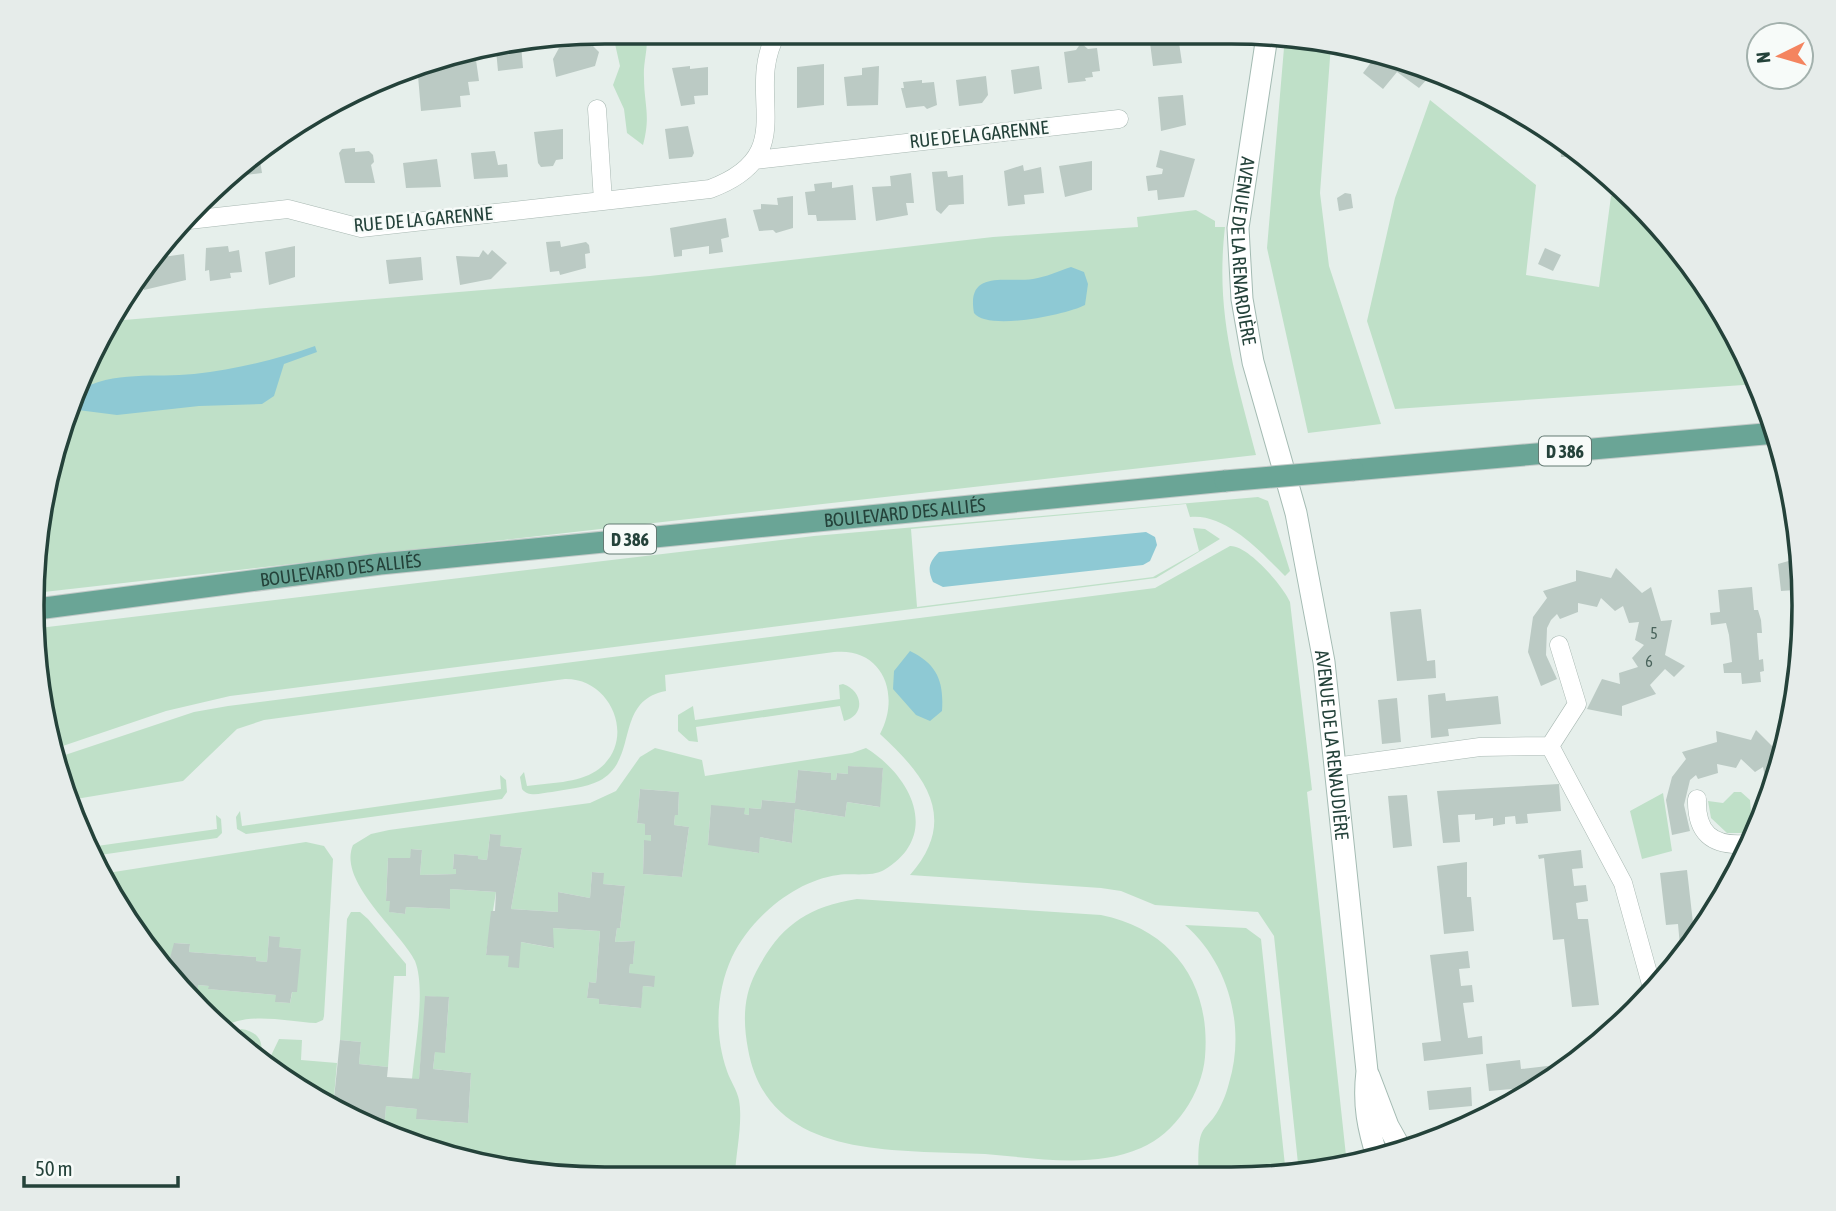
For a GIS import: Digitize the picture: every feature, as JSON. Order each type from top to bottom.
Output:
[{"type":"main road","name":"BOULEVARD DES ALLIÉS","points":[[44,608],[380,564],[1225,481],[1765,434]]},
{"type":"street","points":[[755,160],[766,133],[766,69],[774,44]]},
{"type":"street","name":"AVENUE DE LA RENARDIÈRE","points":[[1266,45],[1238,228],[1242,299],[1253,362],[1270,424]]},
{"type":"street","points":[[597,109],[603,201]]},
{"type":"street","name":"RUE DE LA GARENNE","points":[[202,215],[288,209],[360,228],[710,189],[736,180],[755,160],[1119,119]]},
{"type":"street","name":"AVENUE DE LA RENAUDIÈRE","points":[[1270,424],[1296,513],[1324,662],[1367,1071],[1365,1115],[1375,1148]]},
{"type":"street","points":[[1550,746],[1577,704],[1559,645]]},
{"type":"street","points":[[1335,767],[1480,747],[1550,746]]},
{"type":"street","points":[[1550,746],[1623,883],[1650,980]]},
{"type":"street","points":[[1697,799],[1696,815],[1706,834],[1724,845],[1738,844]]},
{"type":"street","name":"AVENUE DE LA RENAUDIÈRE","points":[[1367,1071],[1396,1142]]},
{"type":"green space","points":[[615,44],[647,44],[644,87],[647,118],[643,145],[627,133],[624,109],[613,85],[620,66]]},
{"type":"green space","points":[[1284,47],[1330,53],[1320,193],[1329,266],[1381,424],[1308,433],[1267,248]]},
{"type":"green space","points":[[1430,100],[1536,185],[1526,275],[1599,287],[1611,196],[1615,196],[1653,235],[1698,293],[1746,385],[1395,409],[1367,321],[1395,198]]},
{"type":"green space","points":[[1196,210],[1215,221],[1215,227],[1225,227],[1225,316],[1234,370],[1256,455],[44,592],[49,532],[63,460],[87,391],[122,320],[650,276],[993,237],[1138,227],[1137,217]]},
{"type":"green space","points":[[1258,497],[1268,501],[1290,571],[1285,576],[1254,546],[1230,528],[1203,517],[1190,517],[1186,504],[911,529],[917,607],[1153,577],[1199,551],[1193,528],[1205,529],[1220,539],[1156,578],[230,696],[166,711],[62,746],[49,679],[45,627],[814,536]]},
{"type":"green space","points":[[1230,546],[1237,547],[1255,559],[1273,577],[1290,602],[1312,790],[1307,792],[1346,1155],[1298,1163],[1274,936],[1258,912],[1155,905],[1121,891],[1101,888],[910,875],[925,855],[932,835],[934,817],[931,799],[911,766],[880,734],[889,704],[883,676],[876,665],[851,652],[665,675],[666,691],[650,697],[639,706],[632,718],[619,759],[611,772],[588,785],[540,794],[528,793],[522,789],[520,777],[524,772],[527,786],[581,778],[596,771],[609,759],[616,745],[614,714],[607,700],[596,689],[582,682],[565,679],[264,720],[237,729],[183,781],[79,799],[64,755],[194,712],[228,706],[1155,588]]},
{"type":"green space","points":[[843,684],[855,692],[859,703],[856,714],[844,721],[840,706],[696,727],[698,742],[689,741],[678,731],[678,715],[693,706],[695,720],[840,699],[839,685]]},
{"type":"green space","points":[[655,748],[702,760],[705,776],[852,753],[866,748],[896,774],[914,806],[916,823],[912,840],[902,856],[879,872],[838,875],[790,893],[762,915],[732,957],[720,999],[719,1028],[723,1057],[738,1096],[740,1109],[736,1167],[606,1167],[532,1162],[460,1148],[385,1121],[386,1106],[417,1109],[417,1119],[468,1123],[471,1073],[433,1069],[435,1052],[445,1052],[449,998],[426,996],[419,1079],[412,1079],[420,986],[415,961],[362,890],[350,859],[353,845],[371,834],[389,830],[590,803],[616,791],[640,757]],"holes":[[[849,766],[883,769],[879,807],[847,802],[845,817],[795,809],[792,843],[760,837],[758,853],[708,844],[711,806],[744,808],[744,814],[749,815],[750,808],[761,809],[762,800],[795,803],[798,770],[831,773],[831,780],[836,780],[837,773],[848,774]],[[640,789],[679,792],[678,815],[675,815],[674,825],[689,827],[682,877],[643,874],[644,841],[651,841],[651,835],[645,835],[645,824],[637,823]],[[490,834],[500,835],[500,846],[522,848],[511,909],[558,912],[558,892],[590,898],[592,872],[603,873],[603,884],[625,886],[620,928],[617,928],[615,942],[635,941],[629,973],[653,987],[643,986],[640,1008],[599,1004],[599,999],[587,998],[589,982],[596,983],[600,931],[553,928],[553,948],[521,942],[509,967],[509,956],[486,954],[496,892],[450,889],[450,909],[406,907],[405,914],[390,912],[390,901],[386,900],[388,858],[410,858],[412,849],[422,850],[420,875],[456,874],[456,869],[453,868],[454,854],[477,856],[478,859],[487,860]]]},
{"type":"green space","points":[[500,775],[506,780],[507,792],[502,799],[246,834],[237,829],[236,817],[240,811],[242,826],[501,789]]},
{"type":"green space","points":[[1734,792],[1741,792],[1750,800],[1751,814],[1743,833],[1727,833],[1711,818],[1708,801],[1723,803]]},
{"type":"green space","points":[[1663,793],[1672,851],[1642,859],[1630,811]]},
{"type":"green space","points":[[216,815],[221,819],[222,833],[217,838],[102,855],[98,846],[217,829]]},
{"type":"green space","points":[[306,842],[324,846],[333,859],[323,1020],[316,1023],[253,1019],[230,1024],[198,992],[198,985],[209,986],[209,989],[276,995],[276,1002],[290,1003],[301,949],[279,947],[279,937],[269,936],[267,962],[256,961],[256,957],[189,952],[190,944],[175,943],[170,959],[138,918],[112,872]]},
{"type":"green space","points":[[857,899],[1101,915],[1127,922],[1149,933],[1183,965],[1194,984],[1202,1007],[1205,1031],[1203,1071],[1185,1111],[1165,1133],[1141,1148],[1084,1160],[877,1148],[841,1142],[809,1131],[781,1112],[760,1086],[748,1049],[745,1029],[746,1000],[765,956],[785,931],[823,907]]},
{"type":"green space","points":[[351,912],[360,912],[368,919],[406,964],[406,976],[394,976],[388,1067],[359,1064],[361,1042],[340,1040],[347,919]]},
{"type":"green space","points":[[1185,925],[1246,928],[1261,939],[1285,1164],[1198,1167],[1201,1135],[1225,1096],[1234,1062],[1235,1040],[1230,998],[1223,977],[1200,940]]},
{"type":"green space","points":[[247,1030],[256,1035],[262,1049],[238,1031]]},
{"type":"green space","points":[[279,1039],[302,1040],[301,1060],[337,1063],[334,1097],[293,1073],[271,1056]]},
{"type":"water","points":[[1071,267],[1084,272],[1088,284],[1085,305],[1027,320],[994,321],[974,313],[973,299],[982,284],[990,281],[1038,278]]},
{"type":"water","points":[[315,346],[317,352],[284,364],[274,396],[262,404],[199,406],[117,415],[80,410],[90,385],[106,380],[194,374],[270,360]]},
{"type":"water","points":[[1146,532],[1155,537],[1157,545],[1150,561],[1143,565],[943,587],[933,582],[930,573],[931,562],[939,552]]},
{"type":"water","points":[[910,651],[933,668],[940,682],[942,711],[930,721],[916,715],[893,689],[894,671]]},
{"type":"building","points":[[1080,44],[1088,49],[1097,48],[1100,71],[1092,72],[1093,77],[1085,78],[1086,81],[1068,83],[1064,52],[1076,50]]},
{"type":"building","points":[[1150,44],[1179,44],[1182,63],[1153,66]]},
{"type":"building","points":[[592,45],[599,52],[595,66],[556,77],[553,59],[559,48]]},
{"type":"building","points":[[522,51],[523,68],[498,71],[496,55]]},
{"type":"building","points":[[476,59],[479,81],[468,82],[470,95],[460,96],[461,107],[421,111],[418,77]]},
{"type":"building","points":[[1371,62],[1426,80],[1419,88],[1397,72],[1383,89],[1363,73]]},
{"type":"building","points":[[824,64],[824,105],[797,108],[797,67]]},
{"type":"building","points":[[690,66],[690,69],[708,67],[708,95],[694,96],[695,104],[681,106],[672,68]]},
{"type":"building","points":[[879,66],[878,105],[847,106],[844,77],[862,75],[862,68]]},
{"type":"building","points":[[1039,66],[1042,89],[1014,94],[1011,70]]},
{"type":"building","points":[[986,76],[988,95],[982,103],[959,106],[956,80]]},
{"type":"building","points":[[922,80],[922,83],[934,82],[937,105],[927,109],[924,106],[906,108],[901,88],[904,88],[903,82]]},
{"type":"building","points":[[1183,95],[1186,125],[1161,131],[1158,97]]},
{"type":"building","points":[[688,126],[694,153],[692,157],[669,159],[665,129]]},
{"type":"building","points":[[563,129],[563,159],[556,160],[553,166],[541,167],[538,163],[534,132]]},
{"type":"building","points":[[355,148],[355,152],[369,151],[373,155],[374,162],[371,165],[375,183],[345,183],[339,153],[342,149]]},
{"type":"building","points":[[1160,150],[1195,159],[1184,197],[1158,200],[1157,190],[1148,191],[1146,176],[1162,174],[1163,169],[1156,167]]},
{"type":"building","points":[[495,151],[498,165],[507,164],[508,177],[474,179],[471,153]]},
{"type":"building","points":[[437,159],[441,187],[406,188],[403,163]]},
{"type":"building","points":[[1092,161],[1092,190],[1065,197],[1059,166]]},
{"type":"building","points":[[260,163],[262,173],[245,175]]},
{"type":"building","points":[[1023,165],[1024,171],[1041,167],[1044,193],[1024,195],[1025,204],[1008,206],[1004,171]]},
{"type":"building","points":[[947,171],[948,177],[963,175],[964,204],[949,205],[941,214],[936,210],[932,172]]},
{"type":"building","points":[[911,173],[914,203],[906,203],[908,215],[876,221],[872,187],[891,186],[890,176]]},
{"type":"building","points":[[832,182],[832,188],[853,185],[856,220],[817,221],[816,215],[808,215],[805,192],[815,191],[814,184]]},
{"type":"building","points":[[1345,193],[1351,194],[1353,208],[1339,211],[1337,198]]},
{"type":"building","points":[[793,196],[793,228],[776,233],[773,230],[759,231],[753,210],[761,209],[761,204],[778,205],[777,198]]},
{"type":"building","points":[[726,218],[729,237],[721,239],[723,252],[709,254],[709,246],[682,250],[682,256],[674,257],[670,228]]},
{"type":"building","points":[[560,241],[561,247],[586,242],[589,245],[590,253],[585,254],[586,268],[560,275],[559,271],[550,272],[546,242]]},
{"type":"building","points":[[228,246],[229,252],[239,250],[242,272],[230,273],[231,278],[210,281],[209,270],[205,271],[206,248]]},
{"type":"building","points":[[295,246],[295,277],[269,285],[265,252]]},
{"type":"building","points":[[1545,248],[1561,255],[1553,271],[1538,264]]},
{"type":"building","points":[[483,250],[488,255],[492,250],[507,263],[491,279],[460,285],[456,256],[479,257]]},
{"type":"building","points":[[184,254],[186,280],[144,290],[144,286],[166,257]]},
{"type":"building","points":[[421,257],[423,280],[389,284],[386,260]]},
{"type":"building","points":[[1790,561],[1792,590],[1781,591],[1778,564]]},
{"type":"building","points":[[1616,568],[1642,593],[1651,587],[1661,621],[1672,620],[1665,655],[1685,666],[1674,677],[1665,669],[1650,685],[1656,694],[1622,706],[1622,716],[1587,709],[1602,679],[1620,684],[1619,673],[1638,667],[1632,658],[1644,645],[1635,640],[1639,622],[1629,623],[1623,606],[1615,611],[1601,598],[1597,607],[1578,603],[1578,612],[1560,619],[1557,614],[1551,620],[1547,628],[1546,655],[1557,679],[1541,686],[1528,652],[1533,617],[1547,598],[1543,591],[1576,581],[1576,570],[1611,578]]},
{"type":"building","points":[[1752,587],[1754,610],[1758,610],[1761,620],[1762,633],[1757,633],[1759,660],[1763,659],[1764,671],[1760,672],[1761,682],[1742,684],[1741,673],[1724,673],[1723,664],[1732,662],[1729,635],[1726,623],[1711,625],[1710,613],[1720,612],[1718,590]]},
{"type":"building","points":[[1421,609],[1427,661],[1435,660],[1436,678],[1397,681],[1390,612]]},
{"type":"building","points":[[1445,693],[1446,701],[1498,696],[1501,724],[1448,729],[1449,736],[1431,738],[1428,695]]},
{"type":"building","points":[[1397,698],[1401,742],[1382,744],[1378,700]]},
{"type":"building","points":[[1756,730],[1774,748],[1765,776],[1763,767],[1755,772],[1741,759],[1736,768],[1717,764],[1718,773],[1698,779],[1696,775],[1690,780],[1684,805],[1690,831],[1672,835],[1666,800],[1672,777],[1686,759],[1682,752],[1717,742],[1716,731],[1751,740]]},
{"type":"building","points":[[848,766],[883,768],[880,807],[847,802],[845,817],[795,809],[792,843],[760,837],[759,853],[708,845],[711,805],[745,808],[744,814],[749,815],[749,808],[761,809],[762,800],[795,803],[798,770],[831,773],[831,780],[836,780],[837,773],[848,774]]},
{"type":"building","points":[[1559,784],[1561,811],[1527,814],[1528,823],[1516,824],[1515,816],[1505,817],[1505,824],[1493,826],[1493,818],[1475,820],[1475,814],[1458,815],[1460,842],[1443,843],[1437,791]]},
{"type":"building","points":[[640,789],[679,792],[678,815],[675,815],[674,825],[689,827],[682,877],[643,874],[644,840],[651,841],[651,835],[645,835],[645,824],[637,823]]},
{"type":"building","points":[[1407,795],[1412,846],[1393,848],[1388,796]]},
{"type":"building","points":[[490,834],[501,835],[500,846],[522,848],[511,909],[558,912],[558,892],[590,898],[592,872],[604,873],[603,884],[625,886],[620,928],[617,928],[615,942],[635,941],[633,964],[630,964],[629,973],[655,976],[654,987],[643,986],[641,1008],[599,1004],[599,999],[587,998],[589,982],[596,983],[600,931],[553,928],[554,948],[521,942],[519,968],[508,967],[509,956],[486,955],[496,892],[450,889],[450,909],[406,907],[405,914],[389,912],[390,901],[386,901],[388,858],[410,858],[411,849],[422,850],[420,875],[456,874],[456,869],[453,869],[454,854],[478,856],[478,859],[487,860]]},
{"type":"building","points":[[1581,850],[1583,868],[1572,869],[1574,886],[1586,885],[1588,901],[1576,903],[1578,919],[1588,919],[1599,1005],[1572,1007],[1564,939],[1553,940],[1544,858],[1539,859],[1538,855]]},
{"type":"building","points":[[1467,862],[1467,897],[1471,897],[1474,931],[1444,934],[1437,866]]},
{"type":"building","points":[[1687,870],[1694,923],[1680,942],[1678,924],[1666,925],[1660,873]]},
{"type":"building","points":[[269,936],[280,937],[279,947],[301,949],[297,992],[292,992],[290,1003],[275,1002],[276,995],[208,989],[209,986],[198,985],[198,992],[170,959],[174,943],[190,944],[189,952],[256,957],[256,961],[267,962]]},
{"type":"building","points":[[1468,951],[1470,968],[1459,969],[1461,986],[1472,985],[1474,1002],[1463,1003],[1468,1038],[1482,1036],[1483,1054],[1424,1061],[1422,1043],[1441,1041],[1430,955]]},
{"type":"building","points":[[425,996],[449,997],[445,1053],[435,1052],[433,1069],[471,1073],[468,1123],[416,1119],[417,1109],[386,1106],[385,1121],[334,1097],[340,1040],[361,1042],[359,1064],[388,1067],[387,1077],[419,1079]]},
{"type":"building","points":[[1520,1060],[1521,1069],[1553,1065],[1517,1089],[1489,1091],[1486,1064]]},
{"type":"building","points":[[1471,1087],[1472,1106],[1429,1110],[1427,1091]]}]
